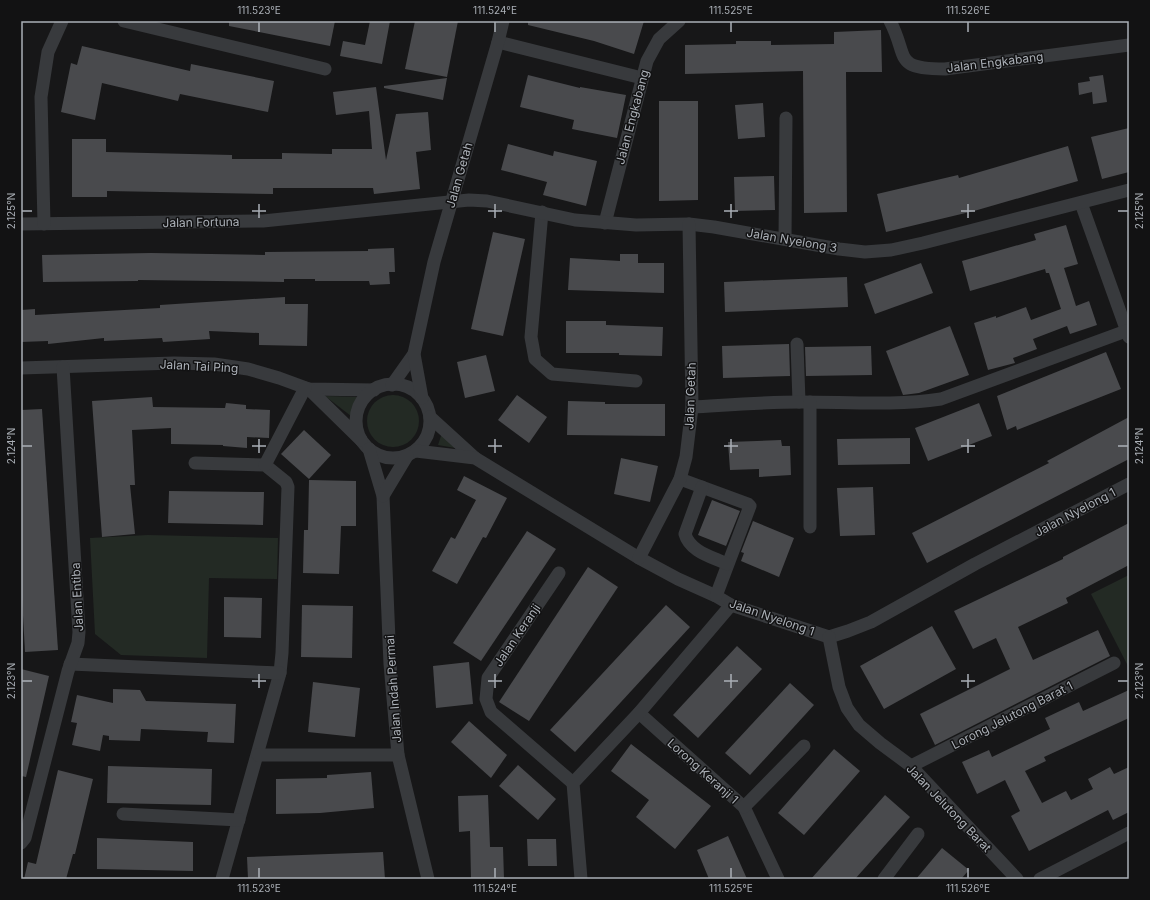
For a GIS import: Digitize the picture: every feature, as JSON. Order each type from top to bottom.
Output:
[{"type":"street","points":[[44,224],[41,97],[48,52],[62,21]]},
{"type":"street","points":[[124,21],[325,69]]},
{"type":"street","name":"Jalan Getah","points":[[414,354],[434,262],[498,42],[502,21]]},
{"type":"street","name":"Jalan Engkabang","points":[[605,223],[647,61],[659,39],[667,30],[679,21]]},
{"type":"street","name":"Jalan Engkabang","points":[[890,21],[901,53],[907,62],[921,69],[945,69],[1129,45]]},
{"type":"street","points":[[498,42],[642,78]]},
{"type":"street","points":[[785,239],[786,118]]},
{"type":"street","name":"Jalan Nyelong 3","points":[[451,203],[470,200],[487,201],[575,220],[605,223],[636,225],[689,224],[865,252],[891,250],[1129,190]]},
{"type":"street","name":"Jalan Fortuna","points":[[21,224],[263,221],[451,203]]},
{"type":"street","points":[[692,407],[805,402],[892,404],[917,403],[940,399],[1127,334],[1081,203]]},
{"type":"street","points":[[542,212],[531,337],[535,359],[552,374],[636,381]]},
{"type":"street","name":"Jalan Getah","points":[[639,558],[680,479],[686,457],[692,407],[689,224]]},
{"type":"street","points":[[797,344],[805,402],[810,527]]},
{"type":"street","points":[[392,385],[414,354]]},
{"type":"street","points":[[383,496],[412,453],[424,443],[429,433],[429,411],[422,398],[414,354]]},
{"type":"street","name":"Jalan Tai Ping","points":[[21,368],[174,363],[214,364],[254,371],[279,378],[307,389],[374,390]]},
{"type":"street","name":"Jalan Entiba","points":[[21,842],[25,838],[70,664],[78,642],[79,632],[63,367]]},
{"type":"street","points":[[367,446],[357,428],[356,417],[359,407],[365,397],[374,390],[392,385],[407,387],[422,398]]},
{"type":"street","points":[[266,465],[307,389],[367,446],[385,457],[396,458],[412,453]]},
{"type":"street","points":[[430,417],[475,458]]},
{"type":"street","name":"Jalan Indah Permai","points":[[367,446],[383,496],[390,664],[398,755],[428,879]]},
{"type":"street","name":"Jalan Nyelong 1","points":[[412,453],[475,458],[639,558],[678,579],[716,596],[731,605],[828,637],[848,632],[871,622],[975,564],[1129,484]]},
{"type":"street","points":[[195,463],[266,465],[286,482],[288,487],[280,673],[222,879]]},
{"type":"street","points":[[680,479],[750,506],[716,596]]},
{"type":"street","points":[[702,488],[685,534],[686,539],[697,550],[727,564]]},
{"type":"street","name":"Jalan Keranji","points":[[559,572],[488,678],[486,699],[491,712],[573,783]]},
{"type":"street","points":[[581,879],[573,783],[639,713],[731,605]]},
{"type":"street","name":"Jalan Jelutong Barat","points":[[828,637],[839,687],[847,708],[859,725],[910,766],[1017,879]]},
{"type":"street","name":"Lorong Jelutong Barat 1","points":[[910,766],[1114,663]]},
{"type":"street","points":[[70,664],[280,673]]},
{"type":"street","name":"Lorong Keranji 1","points":[[639,713],[744,808],[778,879]]},
{"type":"street","points":[[744,808],[804,746]]},
{"type":"street","points":[[258,755],[398,755]]},
{"type":"street","points":[[123,814],[238,820]]},
{"type":"street","points":[[1040,879],[1129,833]]},
{"type":"street","points":[[884,879],[918,834]]},
{"type":"shaded area","points":[[388,395],[398,395],[408,399],[415,406],[419,416],[419,426],[415,436],[408,443],[398,447],[388,447],[378,443],[371,436],[367,426],[367,416],[371,406],[378,399]]},
{"type":"shaded area","points":[[325,396],[357,397],[351,416]]},
{"type":"shaded area","points":[[442,433],[461,449],[438,445]]},
{"type":"shaded area","points":[[148,535],[278,538],[277,579],[209,578],[207,658],[121,655],[95,634],[90,538]]},
{"type":"shaded area","points":[[1129,575],[1129,668],[1091,594]]},
{"type":"building","points":[[229,21],[335,21],[330,46],[229,26]]},
{"type":"building","points":[[370,21],[390,21],[382,64],[340,56],[343,41],[365,45]]},
{"type":"building","points":[[415,21],[458,21],[447,77],[405,69]]},
{"type":"building","points":[[528,21],[644,21],[634,54],[594,41],[528,25]]},
{"type":"building","points":[[881,30],[882,72],[846,72],[847,212],[804,213],[803,71],[685,74],[685,45],[736,44],[736,41],[771,41],[771,45],[834,44],[834,32]]},
{"type":"building","points":[[82,46],[190,71],[191,64],[274,81],[268,112],[180,94],[178,101],[102,83],[95,120],[61,112],[71,63],[77,65]]},
{"type":"building","points":[[528,75],[580,88],[626,95],[617,138],[572,129],[574,120],[520,107]]},
{"type":"building","points":[[1103,75],[1107,102],[1093,104],[1092,92],[1079,95],[1078,83],[1090,81],[1089,77]]},
{"type":"building","points":[[447,78],[443,100],[384,88],[384,86]]},
{"type":"building","points":[[376,87],[386,160],[396,114],[428,112],[431,150],[416,152],[420,189],[374,194],[373,188],[273,188],[273,194],[107,191],[107,197],[72,197],[72,139],[106,139],[106,152],[232,155],[232,159],[282,159],[282,153],[332,154],[332,149],[372,149],[369,111],[336,115],[333,92]]},
{"type":"building","points":[[659,101],[698,101],[698,200],[659,201]]},
{"type":"building","points":[[763,103],[765,137],[738,139],[735,105]]},
{"type":"building","points":[[1129,128],[1129,172],[1102,179],[1091,137]]},
{"type":"building","points":[[508,144],[553,156],[554,151],[597,161],[586,206],[543,195],[547,182],[501,170]]},
{"type":"building","points":[[1068,146],[1078,181],[974,211],[886,232],[877,194],[958,175],[959,178]]},
{"type":"building","points":[[774,176],[775,210],[735,211],[734,177]]},
{"type":"building","points":[[1066,225],[1078,264],[1064,268],[1076,306],[1089,301],[1097,325],[1070,334],[1067,326],[1033,339],[1037,349],[1013,358],[1015,363],[988,370],[974,323],[996,316],[996,318],[1026,307],[1031,320],[1061,309],[1049,273],[1046,273],[1045,269],[970,291],[962,261],[1036,240],[1034,234]]},
{"type":"building","points":[[493,232],[525,239],[503,336],[471,329]]},
{"type":"building","points":[[394,248],[395,272],[389,272],[390,284],[370,285],[369,281],[315,281],[315,279],[284,279],[284,282],[138,280],[43,282],[42,255],[151,253],[265,255],[265,252],[368,251],[368,249]]},
{"type":"building","points":[[620,254],[638,254],[638,263],[664,263],[664,293],[568,290],[570,258],[620,261]]},
{"type":"building","points":[[921,263],[933,293],[875,314],[864,284]]},
{"type":"building","points":[[847,277],[848,307],[725,312],[724,282]]},
{"type":"building","points":[[285,297],[285,304],[308,304],[307,346],[259,345],[259,333],[209,331],[210,339],[163,342],[162,338],[104,341],[104,338],[48,344],[48,341],[21,342],[21,310],[35,309],[35,315],[160,308],[160,305]]},
{"type":"building","points":[[566,321],[606,321],[606,325],[663,327],[662,356],[619,355],[619,353],[566,353]]},
{"type":"building","points":[[950,326],[969,375],[919,393],[903,395],[886,351]]},
{"type":"building","points":[[789,344],[790,376],[723,378],[722,346]]},
{"type":"building","points":[[871,346],[872,375],[806,376],[805,347]]},
{"type":"building","points":[[1106,352],[1121,389],[1017,430],[1016,426],[1007,430],[997,396]]},
{"type":"building","points":[[486,355],[495,391],[465,398],[457,362]]},
{"type":"building","points":[[517,395],[547,417],[529,443],[498,420]]},
{"type":"building","points":[[152,397],[153,407],[225,408],[226,403],[246,405],[246,409],[270,410],[269,438],[247,437],[247,448],[223,445],[171,444],[171,428],[132,430],[135,485],[130,485],[135,534],[102,537],[92,401]]},
{"type":"building","points":[[568,401],[605,402],[605,404],[665,404],[665,436],[567,435]]},
{"type":"building","points":[[979,403],[992,436],[928,461],[915,428]]},
{"type":"building","points":[[42,409],[58,650],[25,652],[21,580],[21,410]]},
{"type":"building","points":[[1129,417],[1129,459],[927,563],[912,533],[1049,463],[1047,461]]},
{"type":"building","points":[[304,430],[331,455],[309,479],[281,454]]},
{"type":"building","points":[[910,438],[910,464],[838,465],[837,439]]},
{"type":"building","points":[[781,440],[782,446],[790,446],[791,475],[759,477],[759,469],[730,470],[728,442]]},
{"type":"building","points":[[621,458],[658,466],[650,502],[614,494]]},
{"type":"building","points":[[464,476],[507,498],[486,538],[483,537],[457,584],[432,571],[451,537],[455,539],[476,500],[457,490]]},
{"type":"building","points":[[309,480],[356,481],[356,526],[341,526],[339,574],[303,573],[304,530],[308,530]]},
{"type":"building","points":[[873,487],[875,535],[840,536],[837,488]]},
{"type":"building","points":[[169,491],[264,492],[263,525],[168,523]]},
{"type":"building","points":[[712,500],[740,511],[726,546],[698,535]]},
{"type":"building","points":[[753,521],[794,538],[779,577],[741,561],[744,553],[741,552]]},
{"type":"building","points":[[1129,523],[1129,565],[1066,598],[1068,603],[1018,627],[1033,660],[1098,630],[1110,656],[935,745],[920,714],[1010,669],[996,638],[973,649],[954,611],[1063,559],[1063,557]]},
{"type":"building","points":[[527,531],[556,549],[481,661],[453,643]]},
{"type":"building","points":[[588,567],[618,587],[529,721],[499,702]]},
{"type":"building","points":[[224,597],[262,598],[261,638],[224,637]]},
{"type":"building","points":[[302,605],[353,606],[352,658],[301,657]]},
{"type":"building","points":[[666,605],[690,627],[575,752],[550,730]]},
{"type":"building","points":[[932,626],[956,669],[884,709],[860,666]]},
{"type":"building","points":[[737,646],[762,669],[698,738],[673,715]]},
{"type":"building","points":[[469,662],[473,704],[436,708],[433,666]]},
{"type":"building","points":[[21,669],[49,676],[26,777],[21,776]]},
{"type":"building","points":[[313,682],[360,688],[355,737],[308,732]]},
{"type":"building","points":[[790,683],[814,705],[750,775],[725,753]]},
{"type":"building","points":[[113,689],[140,690],[146,701],[236,704],[234,743],[207,742],[208,732],[141,729],[140,741],[109,740],[109,736],[103,735],[100,751],[72,745],[77,723],[71,722],[77,695],[113,703]]},
{"type":"building","points":[[1129,690],[1129,718],[1044,757],[1046,761],[1025,771],[1042,803],[1066,791],[1071,800],[1093,789],[1088,779],[1110,767],[1114,774],[1129,767],[1129,812],[1113,820],[1108,810],[1029,851],[1011,816],[1020,811],[1005,780],[977,794],[962,762],[989,750],[992,757],[1050,729],[1045,718],[1079,702],[1083,711]]},
{"type":"building","points":[[469,721],[507,755],[491,778],[451,742]]},
{"type":"building","points":[[631,744],[711,806],[675,849],[636,817],[649,800],[611,771]]},
{"type":"building","points":[[834,749],[860,771],[804,835],[778,813]]},
{"type":"building","points":[[518,765],[556,799],[538,820],[499,786]]},
{"type":"building","points":[[108,766],[212,769],[211,805],[107,803]]},
{"type":"building","points":[[58,770],[93,779],[75,854],[73,854],[66,879],[24,879],[28,862],[36,864]]},
{"type":"building","points":[[371,772],[374,808],[320,813],[276,814],[276,779],[327,778],[327,775]]},
{"type":"building","points":[[488,795],[490,847],[503,847],[504,879],[471,879],[470,831],[459,832],[458,796]]},
{"type":"building","points":[[885,795],[910,817],[855,879],[811,879]]},
{"type":"building","points":[[728,836],[747,879],[709,879],[697,850]]},
{"type":"building","points":[[97,838],[193,842],[193,871],[97,869]]},
{"type":"building","points":[[527,839],[556,839],[557,866],[528,866]]},
{"type":"building","points":[[942,848],[969,870],[961,879],[916,879]]},
{"type":"building","points":[[383,852],[385,879],[248,879],[247,857]]}]
